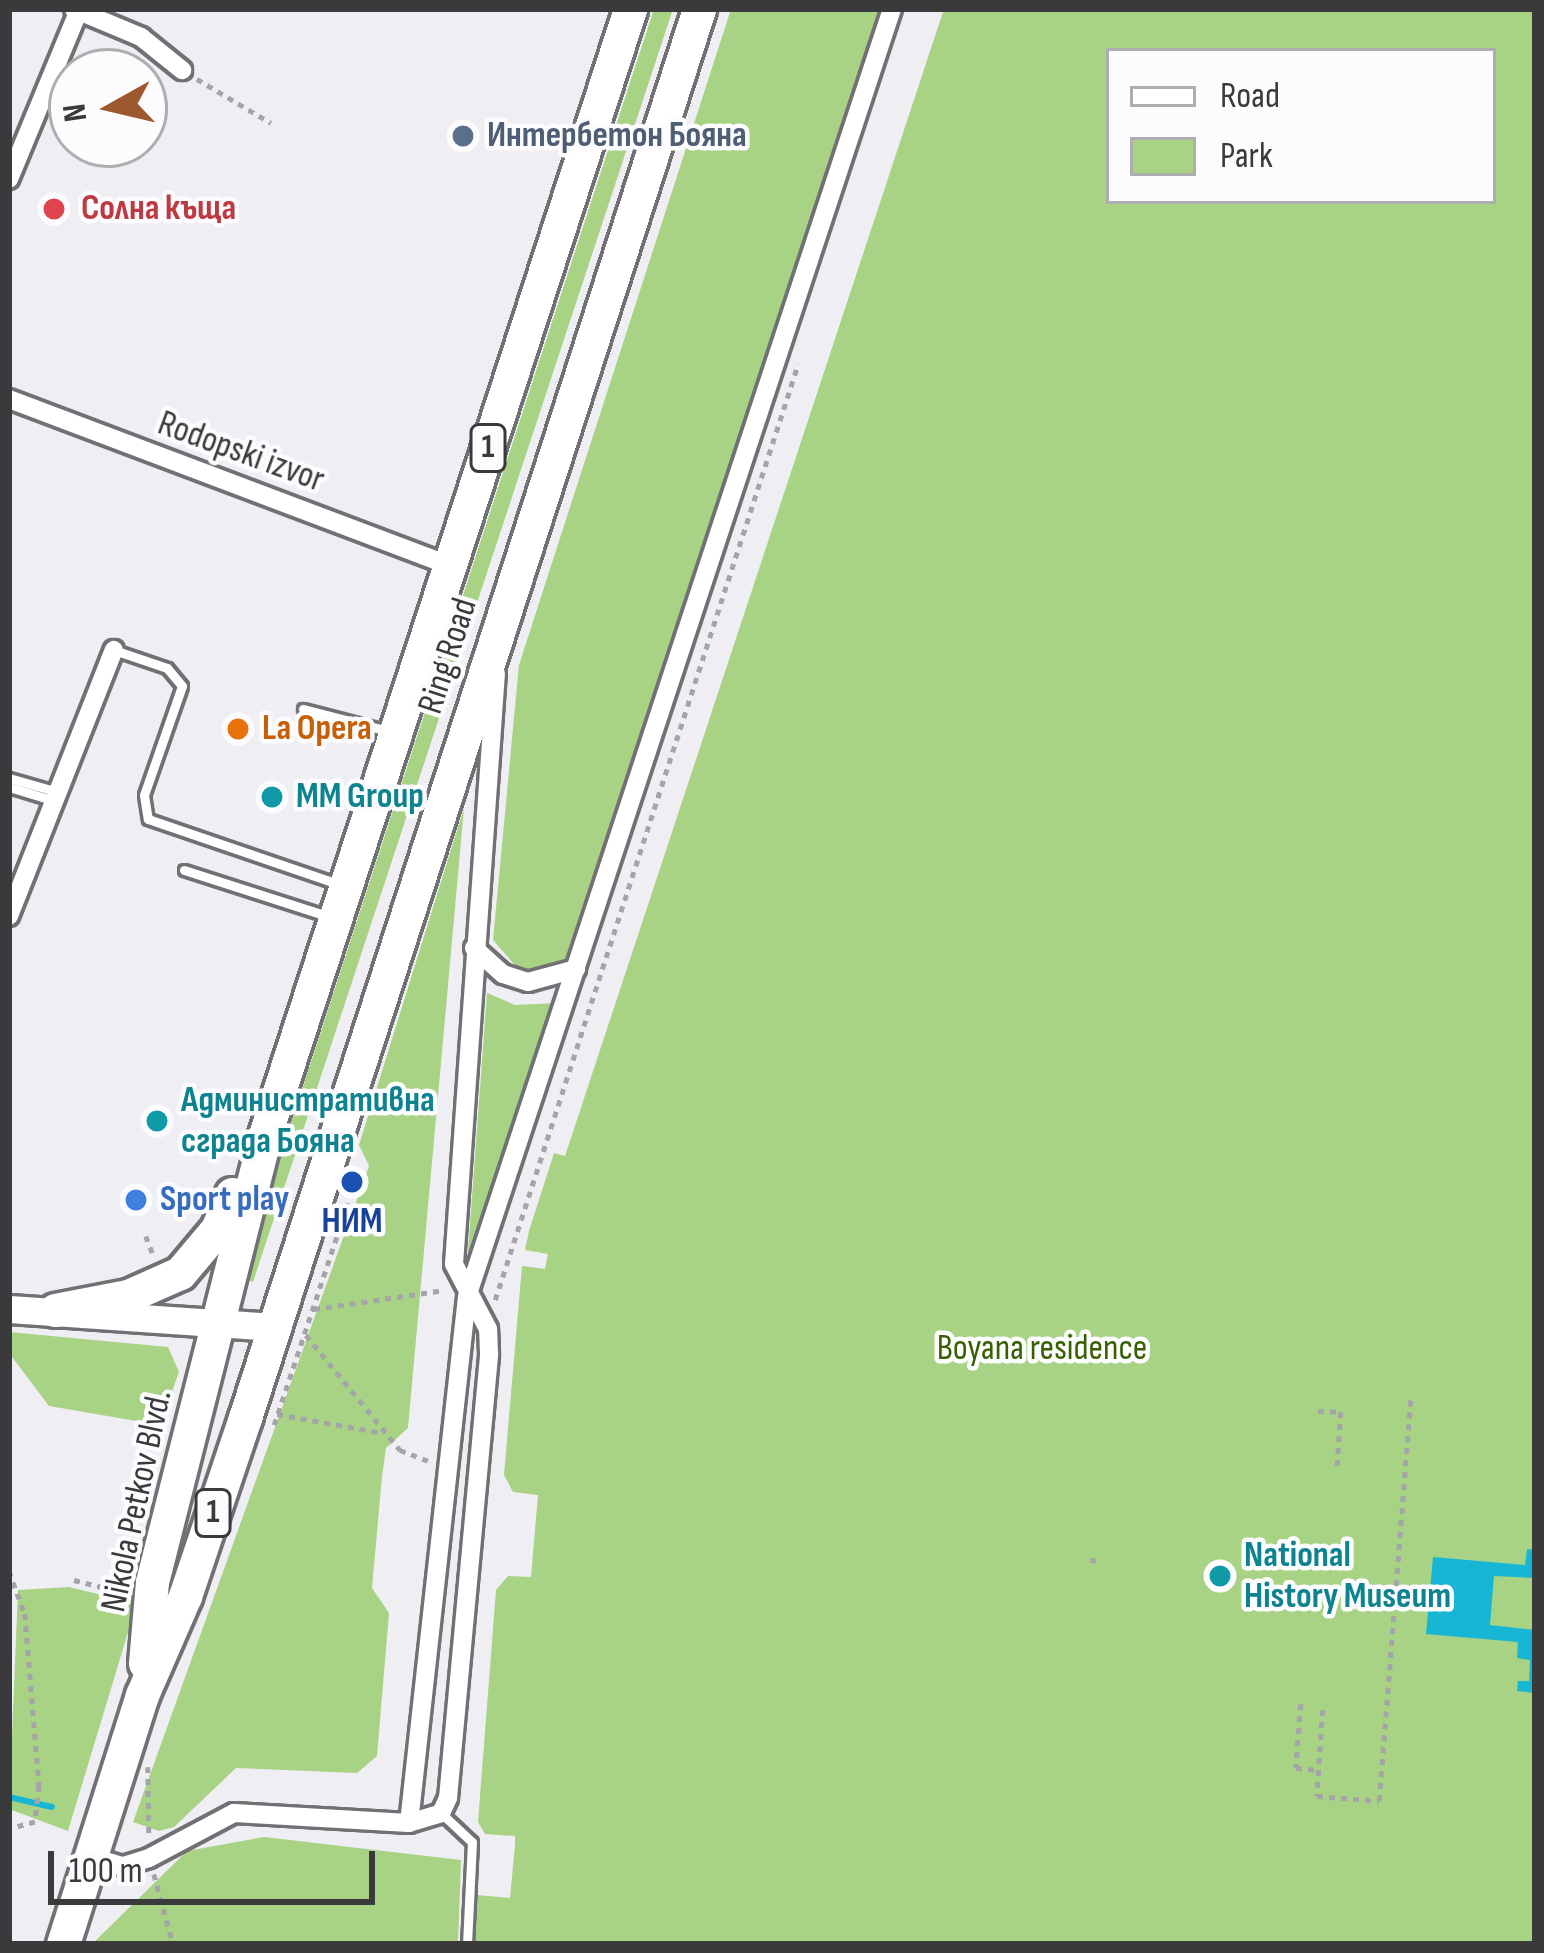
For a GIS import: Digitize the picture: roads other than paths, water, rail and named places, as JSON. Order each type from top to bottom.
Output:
[{"type":"highway","name":"Ring Road","points":[[215,1325],[336,901],[630,9]]},
{"type":"highway","name":"Ring Road","points":[[290,1331],[501,621],[699,9]]},
{"type":"highway","points":[[55,1310],[128,1296],[180,1274],[217,1229],[266,1135]]},
{"type":"highway","name":"Nikola Petkov Blvd.","points":[[142,1695],[152,1582],[215,1325]]},
{"type":"highway","name":"Nikola Petkov Blvd.","points":[[62,1944],[142,1695],[290,1331]]},
{"type":"street","points":[[409,1823],[464,1292],[576,969],[892,9]]},
{"type":"street","points":[[9,179],[75,12],[140,38],[182,70]]},
{"type":"street","name":"Rodopski izvor","points":[[9,399],[450,566]]},
{"type":"street","points":[[91,1857],[123,1866],[149,1858],[234,1813],[409,1823],[441,1813],[464,1634],[488,1329],[464,1292],[454,1264],[501,621]]},
{"type":"street","points":[[9,916],[114,650]]},
{"type":"street","points":[[474,948],[502,974],[528,982],[576,969]]},
{"type":"street","points":[[9,1309],[290,1331]]},
{"type":"street","points":[[429,1630],[449,1616],[464,1634]]},
{"type":"lane","points":[[114,650],[167,668],[182,686],[144,796],[148,819],[336,901]]},
{"type":"lane","points":[[303,709],[393,733]]},
{"type":"lane","points":[[9,782],[57,797]]},
{"type":"lane","points":[[184,870],[336,901]]},
{"type":"lane","points":[[441,1813],[472,1842],[466,1944]]},
{"type":"water","points":[[1527,1549],[1535,1550],[1535,1578],[1494,1576],[1490,1625],[1535,1630],[1535,1693],[1517,1691],[1518,1681],[1529,1681],[1530,1660],[1517,1658],[1518,1642],[1426,1634],[1433,1557],[1525,1565]]},
{"type":"waterway","points":[[9,1797],[52,1807]]},
{"type":"place","name":"Интербетон Бояна","points":[[463,136]]},
{"type":"place","name":"Солна къща","points":[[54,209]]},
{"type":"place","name":"La Opera","points":[[238,729]]},
{"type":"place","name":"MM Group","points":[[272,797]]},
{"type":"place","name":"Административна сграда Бояна","points":[[157,1121]]},
{"type":"place","name":"НИМ","points":[[352,1182]]},
{"type":"place","name":"Sport play","points":[[136,1200]]},
{"type":"place","name":"National History Museum","points":[[1220,1576]]},
{"type":"park label","name":"Boyana residence","points":[[1042,1349]]}]
